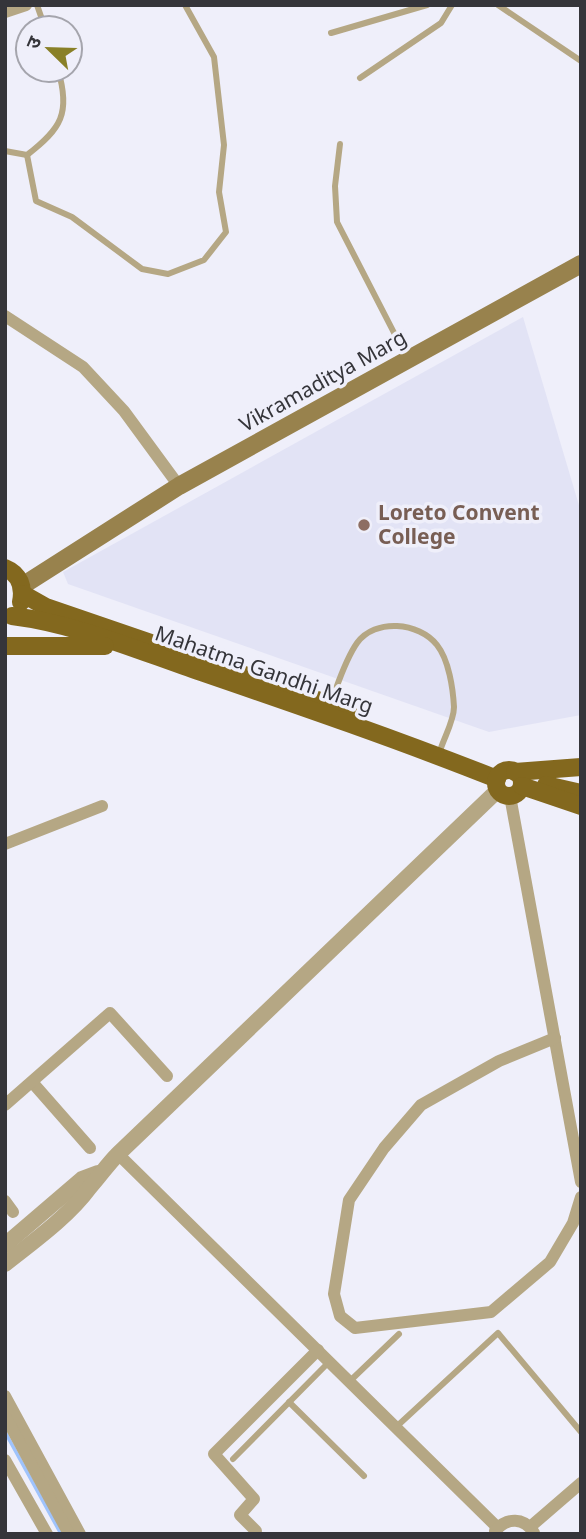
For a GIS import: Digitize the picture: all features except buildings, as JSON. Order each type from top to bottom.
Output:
[{"type":"main road","name":"Vikramaditya Marg","points":[[17,581],[79,541],[89,542],[178,486],[581,264]]},
{"type":"main road","points":[[9,618],[18,610],[17,581]]},
{"type":"main road","name":"Mahatma Gandhi Marg","points":[[17,581],[46,607],[330,704],[441,748],[509,783],[581,793]]},
{"type":"main road","name":"Mahatma Gandhi Marg","points":[[9,618],[42,620],[119,644],[405,742],[509,783],[581,806]]},
{"type":"main road","points":[[5,646],[119,644]]},
{"type":"main road","points":[[561,768],[581,755]]},
{"type":"main road","points":[[509,783],[561,768],[581,767]]},
{"type":"street","points":[[5,12],[26,5]]},
{"type":"street","points":[[5,316],[83,367],[124,411],[178,486]]},
{"type":"street","points":[[509,783],[581,1182]]},
{"type":"street","points":[[5,1264],[48,1230],[91,1187],[98,1174],[118,1154],[509,783]]},
{"type":"street","points":[[5,844],[103,806]]},
{"type":"street","points":[[5,1105],[110,1013],[167,1076]]},
{"type":"street","points":[[555,1038],[499,1061],[421,1105],[384,1148],[349,1200],[334,1294],[340,1316],[355,1328],[491,1312],[550,1262],[573,1223],[581,1197]]},
{"type":"street","points":[[32,1082],[90,1148]]},
{"type":"street","points":[[118,1154],[318,1350],[496,1531],[509,1521],[523,1522],[532,1530],[581,1483]]},
{"type":"street","points":[[5,1245],[82,1179],[98,1174]]},
{"type":"street","points":[[256,1531],[240,1515],[254,1499],[214,1454],[318,1350]]},
{"type":"street","points":[[5,1396],[80,1534]]},
{"type":"street","points":[[5,1416],[69,1534]]},
{"type":"street","points":[[5,1460],[47,1534]]},
{"type":"lane","points":[[27,155],[36,201],[72,217],[142,269],[168,274],[205,260],[226,232],[219,192],[224,145],[214,57],[185,5]]},
{"type":"lane","points":[[331,33],[428,5]]},
{"type":"lane","points":[[360,78],[442,23],[452,5]]},
{"type":"lane","points":[[498,5],[581,61]]},
{"type":"lane","points":[[5,151],[13,155],[27,155],[52,136],[65,109],[61,84]]},
{"type":"lane","points":[[340,144],[335,186],[337,222],[408,360]]},
{"type":"lane","points":[[330,704],[357,642],[375,630],[396,624],[419,632],[438,645],[450,676],[454,710],[441,748]]},
{"type":"lane","points":[[395,1427],[498,1333],[581,1432]]},
{"type":"lane","points":[[349,1382],[399,1334]]},
{"type":"lane","points":[[233,1459],[329,1362]]},
{"type":"lane","points":[[289,1402],[364,1476]]},
{"type":"shaded area","name":"Loreto Convent College","points":[[523,317],[581,512],[581,715],[489,732],[68,584],[63,572]]},
{"type":"waterway","points":[[5,1432],[61,1534]]},
{"type":"place","name":"Loreto Convent College","points":[[364,525]]}]
